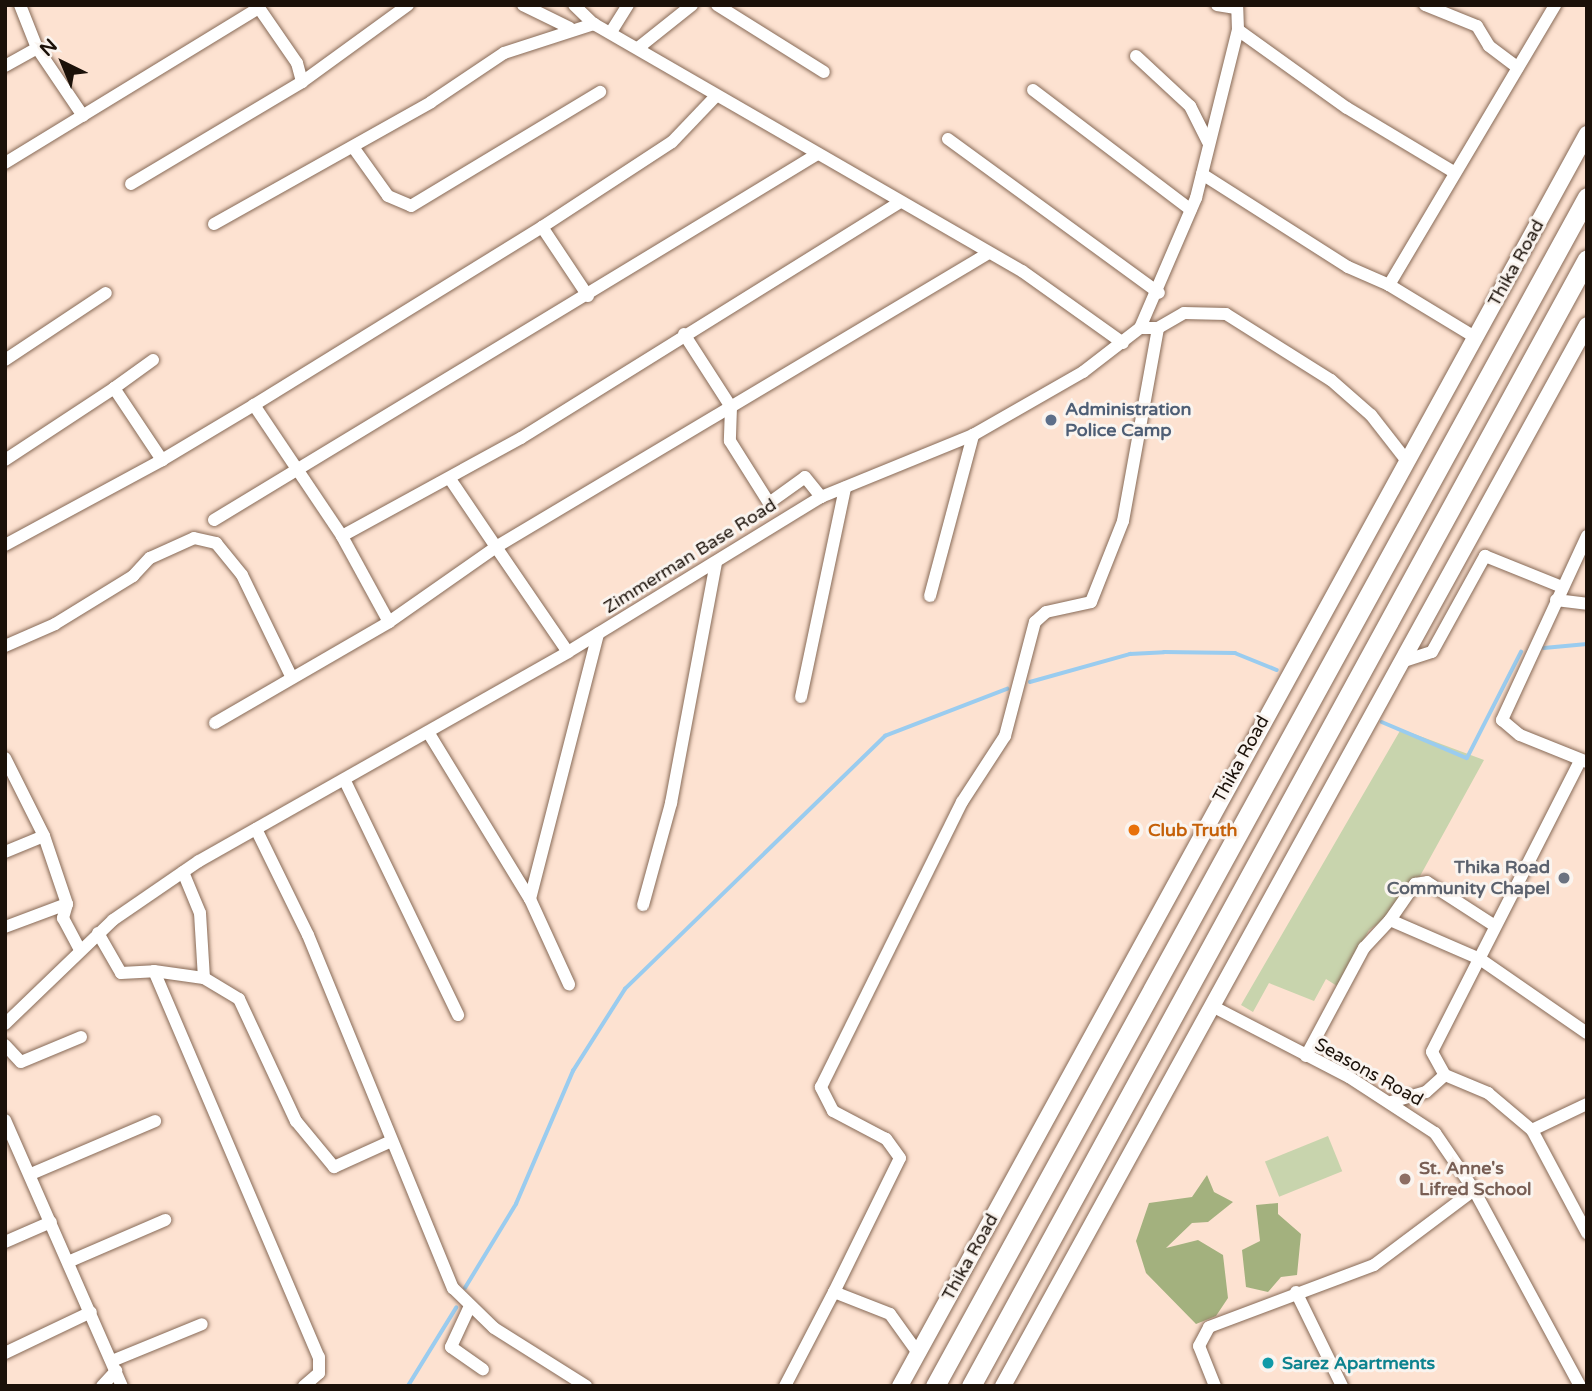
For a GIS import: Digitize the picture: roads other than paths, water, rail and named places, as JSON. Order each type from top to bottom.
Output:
[{"type":"highway","name":"Thika Road","points":[[935,1386],[1587,197]]},
{"type":"highway","points":[[971,1386],[1587,259]]},
{"type":"main road","name":"Thika Road","points":[[900,1386],[1587,134]]},
{"type":"main road","points":[[1003,1386],[1587,325]]},
{"type":"street","points":[[20,5],[37,48],[83,116]]},
{"type":"street","points":[[131,184],[302,82],[408,5]]},
{"type":"street","points":[[523,5],[570,28]]},
{"type":"street","points":[[573,5],[594,24],[987,254],[1123,343]]},
{"type":"street","points":[[611,32],[628,5]]},
{"type":"street","points":[[638,48],[692,5]]},
{"type":"street","points":[[717,5],[824,72]]},
{"type":"street","points":[[1217,5],[1236,6],[1238,30],[1191,209],[1159,293],[1140,328],[1157,328],[1184,313],[1226,314],[1331,380],[1371,415],[1407,461]]},
{"type":"street","points":[[1425,5],[1477,26],[1489,46],[1518,68]]},
{"type":"street","points":[[1389,285],[1555,5]]},
{"type":"street","points":[[5,163],[261,7],[297,63],[302,82]]},
{"type":"street","points":[[214,224],[353,147],[504,54],[570,28],[594,24]]},
{"type":"street","points":[[1238,30],[1347,108],[1454,172]]},
{"type":"street","points":[[5,66],[37,48]]},
{"type":"street","points":[[1136,56],[1190,106],[1208,142]]},
{"type":"street","points":[[1033,90],[1191,209]]},
{"type":"street","points":[[353,147],[388,196],[411,206],[600,92]]},
{"type":"street","points":[[5,545],[162,460],[542,227],[672,142],[716,96]]},
{"type":"street","points":[[948,139],[1159,293]]},
{"type":"street","points":[[214,520],[293,466],[587,296],[816,155]]},
{"type":"street","points":[[1202,174],[1348,267],[1389,285],[1475,337]]},
{"type":"street","points":[[342,536],[450,479],[898,203]]},
{"type":"street","points":[[542,227],[587,296]]},
{"type":"street","points":[[215,723],[389,622],[496,547],[987,254]]},
{"type":"street","points":[[5,360],[106,293]]},
{"type":"street","name":"Zimmerman Base Road","points":[[5,1024],[98,933],[183,872],[568,652],[821,497],[973,435],[1123,343],[1140,328]]},
{"type":"street","points":[[785,1386],[900,1158],[886,1139],[832,1111],[821,1087],[962,803],[1005,736],[1035,622],[1046,612],[1091,602],[1123,521],[1157,328]]},
{"type":"street","points":[[684,334],[731,407],[730,442],[769,503],[805,477],[821,497]]},
{"type":"street","points":[[5,460],[153,360]]},
{"type":"street","points":[[114,388],[162,460]]},
{"type":"street","points":[[254,405],[342,536],[389,622]]},
{"type":"street","points":[[930,596],[973,435]]},
{"type":"street","points":[[450,479],[568,652]]},
{"type":"street","points":[[802,697],[845,488]]},
{"type":"street","points":[[1587,536],[1502,720],[1584,761],[1434,1041],[1435,1063],[1445,1075],[1488,1093],[1532,1130],[1587,1233]]},
{"type":"street","points":[[5,646],[55,624],[134,576],[150,558],[194,538],[216,543],[242,575],[292,678]]},
{"type":"street","points":[[1404,661],[1432,652],[1485,556],[1562,587]]},
{"type":"street","points":[[643,905],[671,803],[716,562]]},
{"type":"street","points":[[1556,600],[1587,604]]},
{"type":"street","points":[[530,900],[598,634]]},
{"type":"street","points":[[428,732],[530,900],[569,984]]},
{"type":"street","points":[[5,758],[44,836],[67,904],[63,918],[80,950]]},
{"type":"street","points":[[345,781],[458,1015]]},
{"type":"street","points":[[256,829],[308,935],[389,1142],[453,1288],[469,1308],[586,1386]]},
{"type":"street","points":[[5,852],[44,836]]},
{"type":"street","points":[[183,872],[200,913],[204,978]]},
{"type":"street","points":[[1307,1056],[1364,948],[1390,920],[1415,884],[1427,883],[1495,926]]},
{"type":"street","points":[[5,927],[67,904]]},
{"type":"street","points":[[1390,920],[1480,959],[1587,1033]]},
{"type":"street","points":[[98,933],[121,973],[154,971],[204,978],[239,999],[296,1121],[334,1167],[389,1142]]},
{"type":"street","points":[[154,971],[319,1357],[319,1373],[304,1386]]},
{"type":"street","name":"Seasons Road","points":[[1212,1006],[1391,1102],[1435,1133],[1474,1190],[1580,1386]]},
{"type":"street","points":[[5,1045],[21,1062],[81,1037]]},
{"type":"street","points":[[1391,1102],[1426,1092],[1445,1075]]},
{"type":"street","points":[[1532,1130],[1587,1104]]},
{"type":"street","points":[[5,1120],[122,1386]]},
{"type":"street","points":[[31,1174],[155,1121]]},
{"type":"street","points":[[1215,1386],[1199,1346],[1209,1327],[1387,1258],[1474,1190]]},
{"type":"street","points":[[68,1262],[165,1220]]},
{"type":"street","points":[[5,1242],[51,1222]]},
{"type":"street","points":[[834,1292],[890,1314],[918,1353]]},
{"type":"street","points":[[1296,1292],[1342,1386]]},
{"type":"street","points":[[469,1308],[451,1347],[483,1369]]},
{"type":"street","points":[[5,1353],[91,1312]]},
{"type":"street","points":[[102,1386],[114,1366],[202,1324]]},
{"type":"waterway","points":[[1544,648],[1587,644]]},
{"type":"waterway","points":[[1030,682],[1130,654],[1164,652],[1235,653],[1277,670]]},
{"type":"waterway","points":[[1382,722],[1467,758],[1521,652]]},
{"type":"waterway","points":[[465,1288],[516,1204],[573,1071],[625,989],[885,736],[1007,689]]},
{"type":"waterway","points":[[408,1386],[456,1308]]},
{"type":"place","name":"Administration Police Camp","points":[[1051,420]]},
{"type":"place","name":"Club Truth","points":[[1134,830]]},
{"type":"place","name":"Thika Road Community Chapel","points":[[1564,878]]},
{"type":"place","name":"St. Anne's Lifred School","points":[[1405,1179]]},
{"type":"place","name":"Sarez Apartments","points":[[1268,1363]]}]
